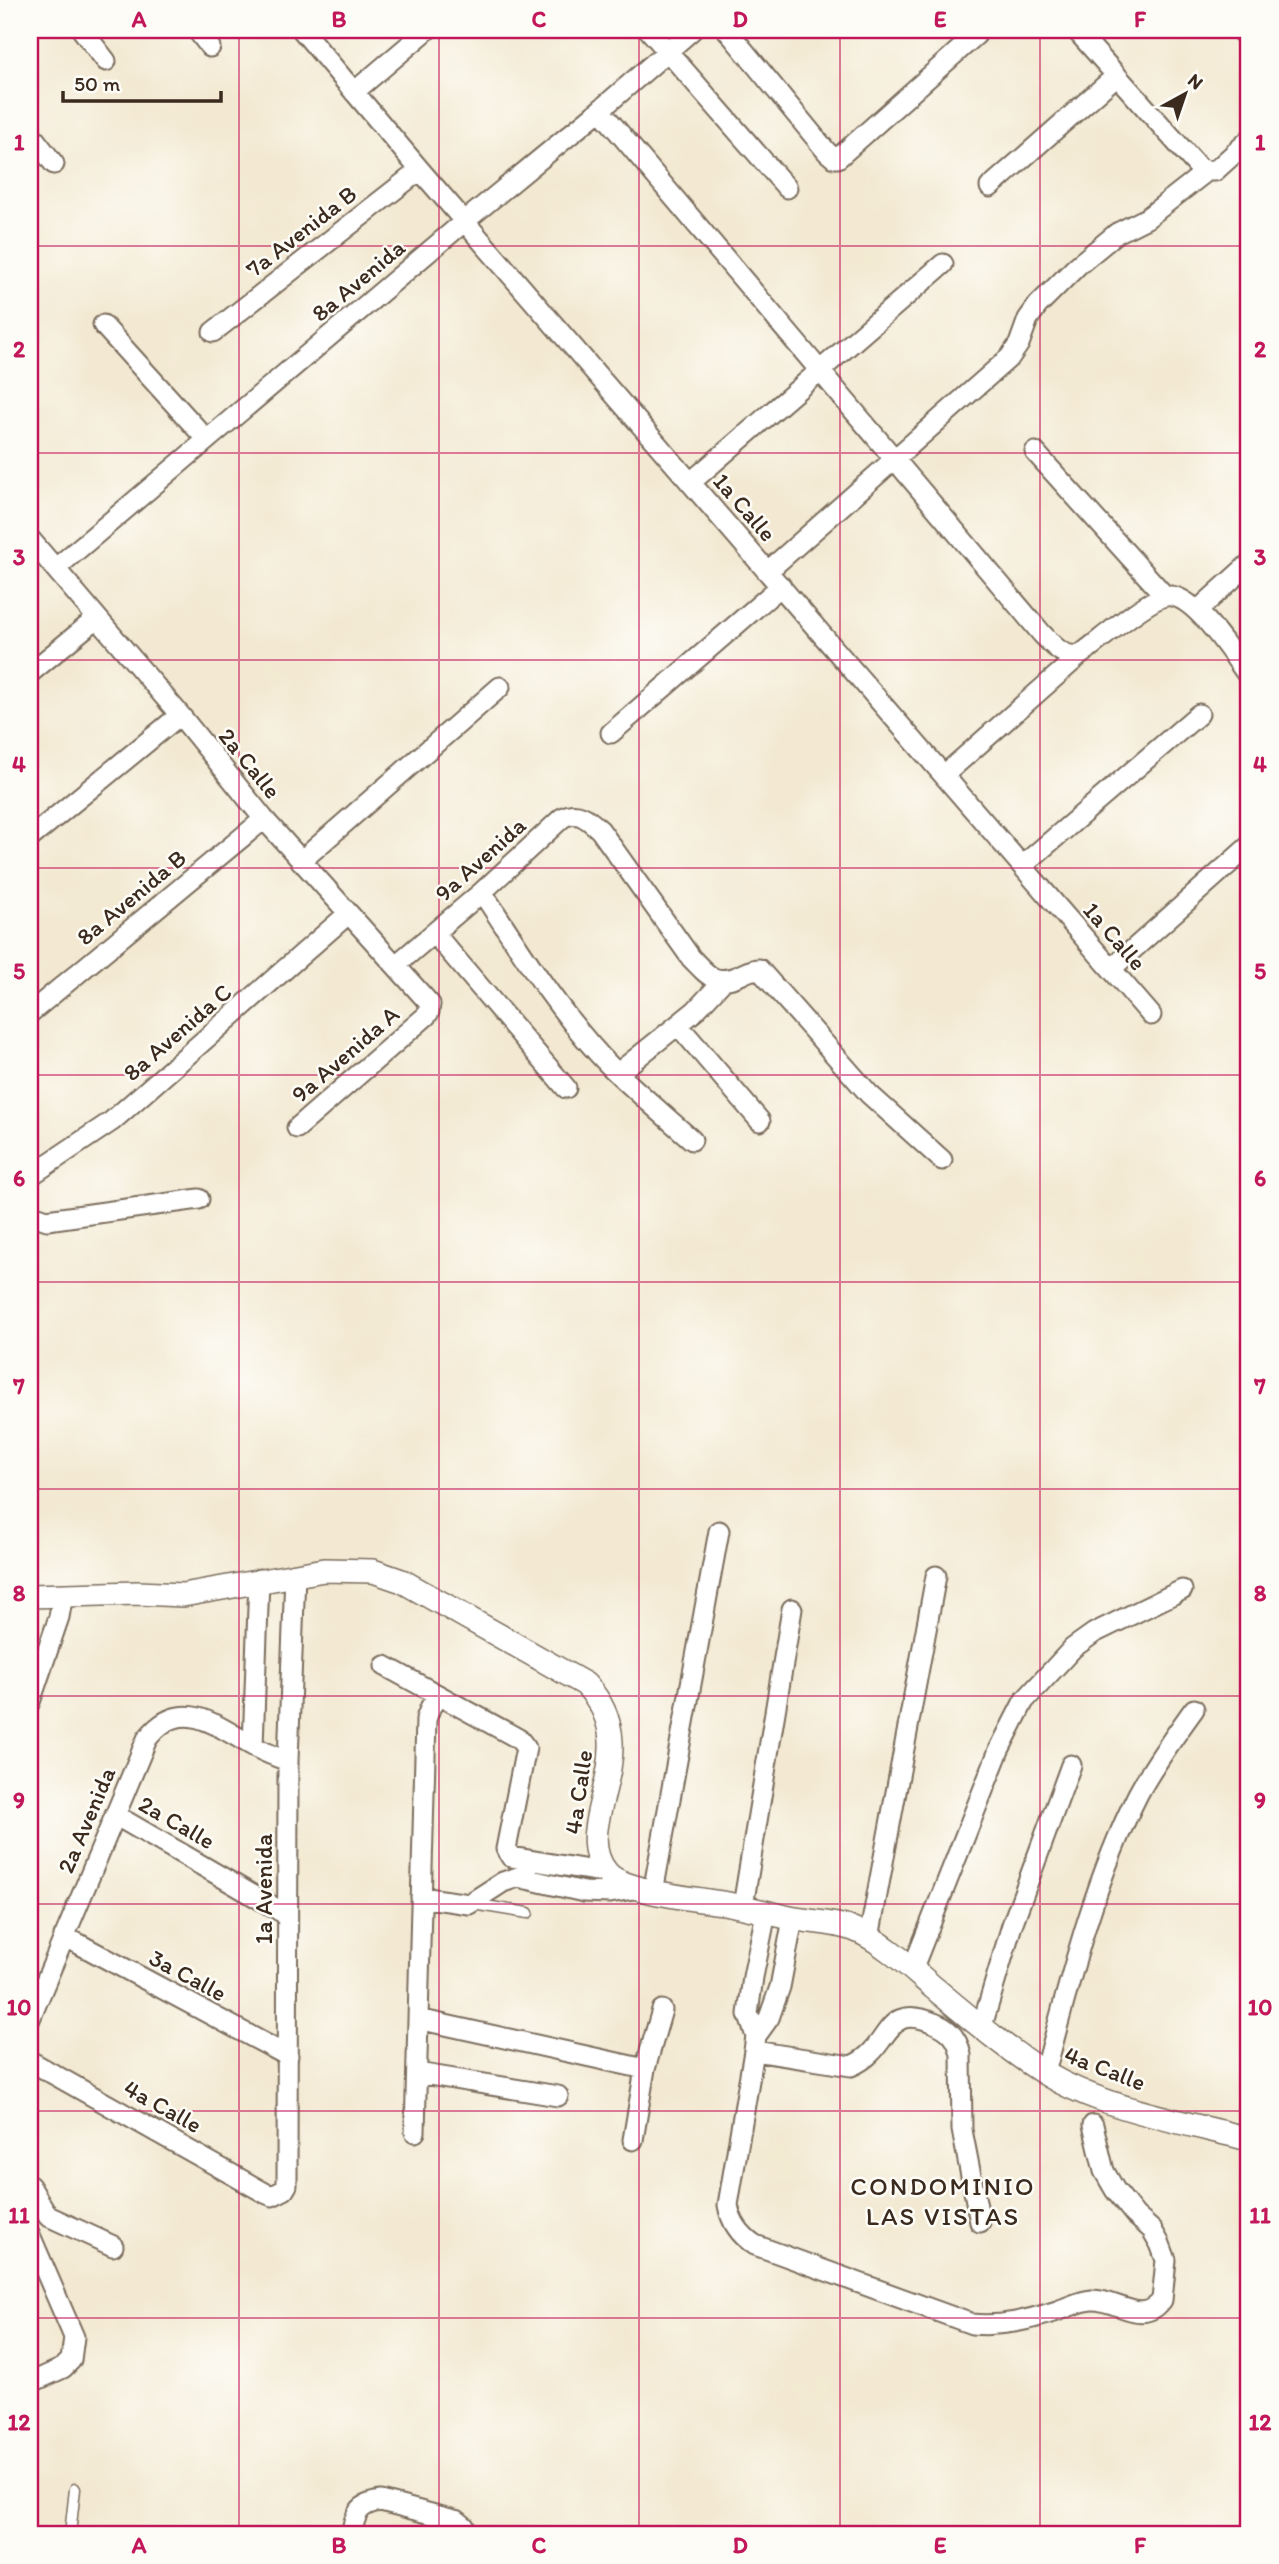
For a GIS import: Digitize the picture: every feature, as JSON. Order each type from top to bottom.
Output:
[{"type":"street","points":[[82,30],[106,61]]},
{"type":"street","points":[[197,30],[210,47]]},
{"type":"street","name":"1a Calle","points":[[302,30],[1151,1015]]},
{"type":"street","points":[[354,92],[427,30]]},
{"type":"street","points":[[649,30],[788,188]]},
{"type":"street","name":"8a Avenida","points":[[56,569],[692,30]]},
{"type":"street","points":[[1076,30],[1200,169],[1215,171],[1249,141]]},
{"type":"street","points":[[1240,30],[1249,40]]},
{"type":"street","points":[[731,31],[834,158],[838,158],[976,35]]},
{"type":"street","points":[[990,187],[1116,76]]},
{"type":"street","points":[[600,110],[1042,634],[1070,657],[1080,655]]},
{"type":"street","points":[[30,133],[54,164]]},
{"type":"street","name":"7a Avenida B","points":[[213,332],[420,170]]},
{"type":"street","points":[[611,733],[775,578],[894,460],[1010,357],[1019,344],[1028,319],[1038,305],[1077,266],[1117,233],[1147,218],[1207,171]]},
{"type":"street","points":[[691,482],[943,264]]},
{"type":"street","points":[[103,325],[207,440]]},
{"type":"street","points":[[1035,452],[1165,596]]},
{"type":"street","name":"2a Calle","points":[[30,538],[264,819],[430,1004],[426,1016]]},
{"type":"street","points":[[1198,611],[1249,564]]},
{"type":"street","points":[[944,775],[1080,655],[1147,604],[1165,596],[1180,597],[1198,611],[1249,677]]},
{"type":"street","points":[[30,673],[97,618]]},
{"type":"street","points":[[301,861],[500,688]]},
{"type":"street","points":[[1023,866],[1199,714]]},
{"type":"street","points":[[30,838],[180,715]]},
{"type":"street","name":"9a Avenida","points":[[396,965],[568,815],[582,815],[600,830],[691,958],[708,975],[724,981]]},
{"type":"street","name":"8a Avenida B","points":[[30,1013],[264,819]]},
{"type":"street","points":[[1111,968],[1249,846]]},
{"type":"street","points":[[482,892],[565,1012],[618,1073],[692,1140]]},
{"type":"street","name":"8a Avenida C","points":[[30,1176],[112,1121],[348,914]]},
{"type":"street","points":[[434,933],[566,1088]]},
{"type":"street","points":[[618,1073],[708,1000],[724,981],[758,969],[869,1094],[942,1160]]},
{"type":"street","name":"9a Avenida A","points":[[297,1128],[426,1016]]},
{"type":"street","points":[[678,1025],[760,1121]]},
{"type":"street","points":[[30,1214],[47,1220],[199,1199]]},
{"type":"street","points":[[385,1665],[519,1739],[526,1748],[506,1849],[511,1857],[528,1870],[584,1892],[646,1890],[719,1531]]},
{"type":"street","name":"4a Calle","points":[[30,1596],[183,1595],[259,1579],[324,1570],[373,1571],[402,1581],[585,1684],[597,1696],[611,1729],[613,1755],[594,1840],[599,1859],[607,1873],[618,1881],[646,1890],[845,1927],[869,1938],[1045,2073],[1105,2101],[1249,2138]]},
{"type":"street","name":"1a Avenida","points":[[272,2196],[284,2190],[287,2185],[288,1761],[295,1574]]},
{"type":"street","points":[[869,1938],[936,1576]]},
{"type":"street","points":[[259,1579],[253,1746],[288,1761]]},
{"type":"street","points":[[912,1970],[999,1750],[1024,1701],[1058,1663],[1094,1633],[1182,1590]]},
{"type":"street","points":[[30,1702],[59,1617],[63,1594]]},
{"type":"street","points":[[743,1906],[792,1609]]},
{"type":"street","points":[[415,2132],[426,1718],[431,1706],[440,1696]]},
{"type":"street","points":[[1045,2073],[1081,1942],[1121,1832],[1156,1762],[1194,1709]]},
{"type":"street","name":"2a Avenida","points":[[30,2019],[147,1739],[162,1723],[179,1717],[196,1716],[215,1723],[253,1746]]},
{"type":"street","points":[[982,2026],[1012,1926],[1071,1765]]},
{"type":"street","name":"2a Calle","points":[[115,1815],[287,1915]]},
{"type":"street","points":[[421,1897],[469,1904],[528,1870],[607,1873]]},
{"type":"street","points":[[755,2044],[748,2014],[766,1913]]},
{"type":"street","points":[[793,1919],[780,1987],[769,2018],[755,2044],[728,2205],[730,2217],[737,2228],[755,2245],[972,2324],[1001,2325],[1033,2318],[1082,2301],[1096,2300],[1135,2313],[1154,2308],[1162,2300],[1166,2260],[1152,2230],[1135,2215],[1104,2171],[1093,2125]]},
{"type":"street","name":"3a Calle","points":[[64,1936],[288,2056]]},
{"type":"street","points":[[757,1958],[785,1961]]},
{"type":"street","points":[[633,2140],[645,2069],[662,2010]]},
{"type":"street","points":[[755,2044],[851,2067],[874,2052],[890,2028],[902,2017],[913,2016],[942,2026],[959,2044],[962,2130],[980,2222]]},
{"type":"street","points":[[418,2019],[645,2069]]},
{"type":"street","name":"4a Calle","points":[[30,2061],[272,2196]]},
{"type":"street","points":[[417,2073],[558,2096]]},
{"type":"street","points":[[30,2186],[48,2216],[113,2246]]},
{"type":"street","points":[[30,2235],[74,2337],[71,2360],[63,2368],[30,2383]]},
{"type":"street","points":[[351,2534],[360,2509],[369,2503],[393,2503],[458,2521],[464,2532]]},
{"type":"lane","points":[[469,1904],[528,1913]]},
{"type":"lane","points":[[70,2534],[75,2489]]},
{"type":"district","name":"CONDOMINIO LAS VISTAS","points":[[943,2201]]}]
